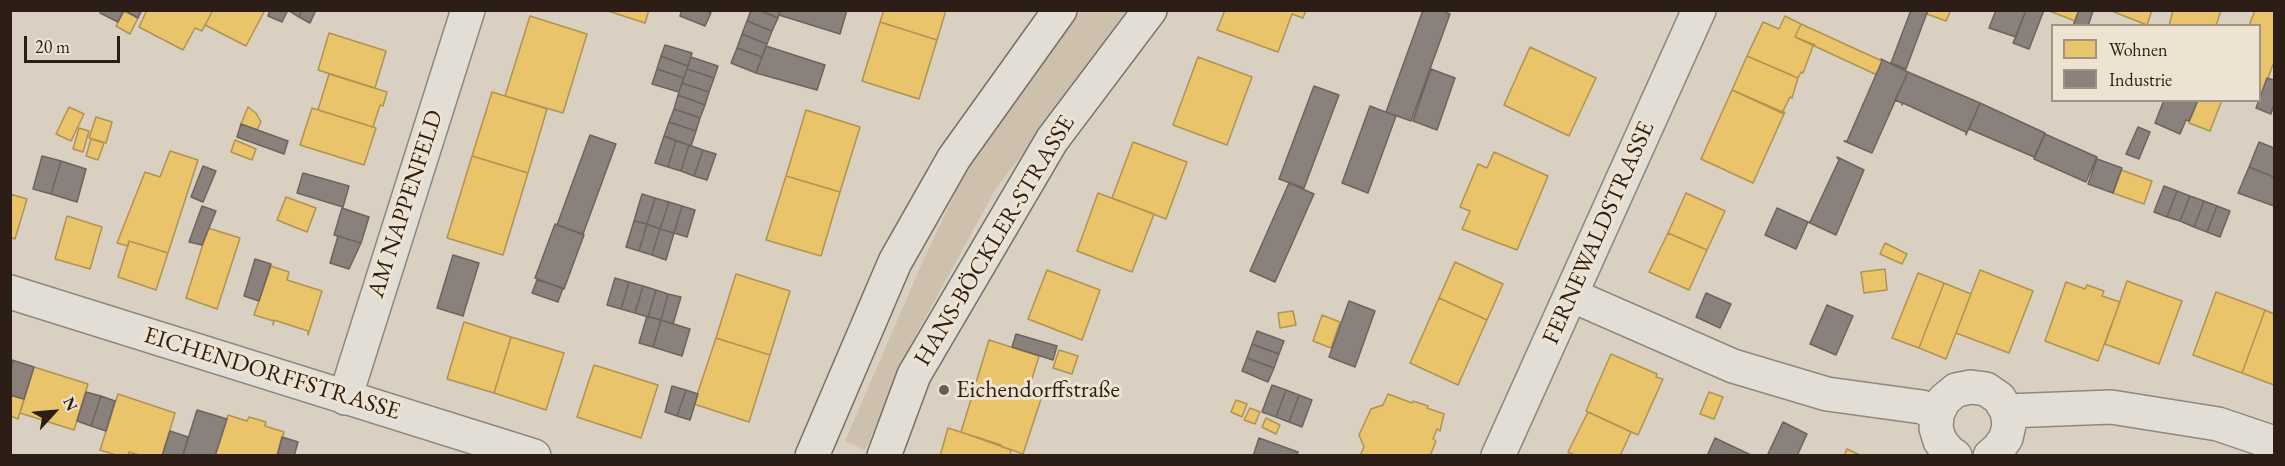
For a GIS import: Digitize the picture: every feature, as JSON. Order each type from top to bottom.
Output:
[{"type":"street","name":"AM NAPPENFELD","points":[[345,398],[468,10]]},
{"type":"street","points":[[812,456],[895,262],[954,158],[1060,10]]},
{"type":"street","name":"HANS-BÖCKLER-STRASSE","points":[[884,456],[914,375],[1052,140],[1150,10]]},
{"type":"street","name":"FERNEWALDSTRASSE","points":[[1498,456],[1700,10]]},
{"type":"street","name":"EICHENDORFFSTRASSE","points":[[10,292],[534,456]]},
{"type":"street","points":[[1570,295],[1733,366],[1827,394],[1922,407],[1937,414]]},
{"type":"street","points":[[1955,456],[1948,452],[1940,441],[1936,428],[1937,414],[1944,400],[1956,390],[1971,387],[1986,389],[1999,398],[2007,411],[2009,425],[2006,438],[1990,456]]},
{"type":"street","points":[[2007,411],[2111,407],[2218,424],[2274,443]]},
{"type":"shaded area","points":[[1081,11],[1126,11],[995,190],[917,333],[865,450],[845,441],[923,261],[964,174],[1033,72]]},
{"type":"building: Wohnen","points":[[147,10],[213,10],[202,31],[195,28],[183,50],[139,27]]},
{"type":"building: Wohnen","points":[[213,10],[265,10],[246,46],[205,25]]},
{"type":"building: Wohnen","points":[[605,10],[649,10],[645,23]]},
{"type":"building: Wohnen","points":[[884,10],[946,10],[937,40],[880,22]]},
{"type":"building: Wohnen","points":[[1225,10],[1306,10],[1303,18],[1292,14],[1278,52],[1217,30]]},
{"type":"building: Wohnen","points":[[1928,10],[1951,10],[1946,21],[1927,14]]},
{"type":"building: Wohnen","points":[[2047,10],[2079,10],[2075,21]]},
{"type":"building: Wohnen","points":[[2109,10],[2152,10],[2147,24]]},
{"type":"building: Wohnen","points":[[2173,10],[2221,10],[2217,24],[2170,24]]},
{"type":"building: Wohnen","points":[[2255,10],[2274,10],[2274,62],[2261,96],[2261,24],[2250,24]]},
{"type":"building: Wohnen","points":[[124,11],[138,18],[130,34],[116,26]]},
{"type":"building: Wohnen","points":[[530,16],[587,34],[563,113],[505,96]]},
{"type":"building: Wohnen","points":[[1785,16],[1801,24],[1795,37],[1815,45],[1803,73],[1801,72],[1798,78],[1747,56],[1763,22],[1779,29]]},
{"type":"building: Wohnen","points":[[880,22],[937,40],[919,99],[862,81]]},
{"type":"building: Wohnen","points":[[1801,24],[1882,61],[1877,75],[1795,37]]},
{"type":"building: Wohnen","points":[[329,33],[386,51],[375,88],[318,70]]},
{"type":"building: Wohnen","points":[[1530,47],[1596,78],[1569,136],[1504,105]]},
{"type":"building: Wohnen","points":[[1747,56],[1798,78],[1792,98],[1790,97],[1783,111],[1785,113],[1732,90]]},
{"type":"building: Wohnen","points":[[1198,57],[1252,77],[1227,145],[1173,125]]},
{"type":"building: Wohnen","points":[[329,74],[387,92],[373,127],[318,110]]},
{"type":"building: Wohnen","points":[[1732,90],[1784,114],[1753,183],[1701,159]]},
{"type":"building: Wohnen","points":[[492,92],[547,109],[528,173],[472,156]]},
{"type":"building: Wohnen","points":[[2197,102],[2221,102],[2210,131],[2189,123]]},
{"type":"building: Wohnen","points":[[69,107],[84,114],[71,141],[56,134]]},
{"type":"building: Wohnen","points":[[248,107],[256,113],[261,122],[257,130],[241,124]]},
{"type":"building: Wohnen","points":[[312,108],[376,128],[364,165],[300,145]]},
{"type":"building: Wohnen","points":[[806,110],[860,127],[840,192],[786,176]]},
{"type":"building: Wohnen","points":[[96,117],[112,122],[106,143],[89,138]]},
{"type":"building: Wohnen","points":[[79,128],[89,131],[83,152],[73,149]]},
{"type":"building: Wohnen","points":[[91,139],[104,143],[98,160],[86,156]]},
{"type":"building: Wohnen","points":[[235,140],[256,149],[252,160],[231,152]]},
{"type":"building: Wohnen","points":[[1133,142],[1187,162],[1166,219],[1112,198]]},
{"type":"building: Wohnen","points":[[170,151],[198,160],[168,253],[129,241],[128,246],[117,243],[145,172],[160,177]]},
{"type":"building: Wohnen","points":[[1494,152],[1548,176],[1517,250],[1462,229],[1470,211],[1460,207],[1478,164],[1487,168]]},
{"type":"building: Wohnen","points":[[472,156],[528,173],[503,255],[447,238]]},
{"type":"building: Wohnen","points":[[2121,170],[2152,181],[2144,204],[2113,193]]},
{"type":"building: Wohnen","points":[[786,176],[840,192],[821,256],[766,240]]},
{"type":"building: Wohnen","points":[[1098,193],[1154,214],[1132,272],[1077,251]]},
{"type":"building: Wohnen","points":[[1686,193],[1725,211],[1707,250],[1668,233]]},
{"type":"building: Wohnen","points":[[10,194],[27,199],[15,239],[10,237]]},
{"type":"building: Wohnen","points":[[286,197],[316,208],[307,232],[277,220]]},
{"type":"building: Wohnen","points":[[67,216],[102,227],[90,269],[55,259]]},
{"type":"building: Wohnen","points":[[208,228],[240,238],[217,309],[186,298]]},
{"type":"building: Wohnen","points":[[1668,233],[1707,250],[1689,290],[1649,272]]},
{"type":"building: Wohnen","points":[[129,241],[168,253],[156,290],[118,277]]},
{"type":"building: Wohnen","points":[[1885,243],[1907,254],[1902,264],[1880,254]]},
{"type":"building: Wohnen","points":[[1455,262],[1503,284],[1487,320],[1439,298]]},
{"type":"building: Wohnen","points":[[271,266],[289,272],[287,280],[322,291],[308,335],[308,331],[254,315]]},
{"type":"building: Wohnen","points":[[1885,269],[1887,290],[1864,293],[1861,272]]},
{"type":"building: Wohnen","points":[[1047,270],[1100,290],[1082,340],[1028,319]]},
{"type":"building: Wohnen","points":[[1980,270],[2033,291],[2009,353],[1956,333]]},
{"type":"building: Wohnen","points":[[1918,273],[1944,283],[1919,348],[1892,338]]},
{"type":"building: Wohnen","points":[[736,274],[790,291],[770,355],[716,338]]},
{"type":"building: Wohnen","points":[[2127,281],[2182,301],[2159,364],[2105,344]]},
{"type":"building: Wohnen","points":[[2066,282],[2085,289],[2087,285],[2104,291],[2102,296],[2120,302],[2098,361],[2045,341]]},
{"type":"building: Wohnen","points":[[1944,283],[1971,294],[1946,359],[1919,348]]},
{"type":"building: Wohnen","points":[[2216,292],[2265,310],[2242,373],[2193,355]]},
{"type":"building: Wohnen","points":[[1439,298],[1487,320],[1458,385],[1410,363]]},
{"type":"building: Wohnen","points":[[2265,310],[2274,314],[2274,385],[2242,373]]},
{"type":"building: Wohnen","points":[[1293,311],[1296,325],[1280,328],[1278,313]]},
{"type":"building: Wohnen","points":[[1322,315],[1340,322],[1331,348],[1313,341]]},
{"type":"building: Wohnen","points":[[464,322],[511,337],[494,393],[447,379]]},
{"type":"building: Wohnen","points":[[511,337],[564,353],[546,410],[494,393]]},
{"type":"building: Wohnen","points":[[716,338],[770,355],[749,422],[694,404]]},
{"type":"building: Wohnen","points":[[989,340],[1039,356],[1028,392],[1042,396],[1023,454],[961,432]]},
{"type":"building: Wohnen","points":[[1059,350],[1078,356],[1072,374],[1053,368]]},
{"type":"building: Wohnen","points":[[1611,354],[1657,374],[1656,377],[1663,379],[1638,435],[1586,411]]},
{"type":"building: Wohnen","points":[[594,365],[658,385],[641,438],[577,417]]},
{"type":"building: Wohnen","points":[[34,367],[88,384],[74,430],[20,413]]},
{"type":"building: Wohnen","points":[[1709,392],[1723,397],[1714,419],[1700,414]]},
{"type":"building: Wohnen","points":[[118,394],[175,413],[162,456],[142,456],[129,452],[128,456],[119,456],[100,450]]},
{"type":"building: Wohnen","points":[[1388,394],[1428,406],[1427,408],[1444,414],[1440,431],[1437,429],[1433,439],[1436,441],[1430,456],[1360,456],[1364,447],[1359,435],[1371,409],[1383,405]]},
{"type":"building: Wohnen","points":[[10,395],[24,399],[18,419],[10,416]]},
{"type":"building: Wohnen","points":[[1236,400],[1247,404],[1242,417],[1231,412]]},
{"type":"building: Wohnen","points":[[1250,408],[1260,412],[1255,424],[1244,420]]},
{"type":"building: Wohnen","points":[[1588,412],[1631,432],[1620,456],[1576,456],[1568,452]]},
{"type":"building: Wohnen","points":[[228,415],[247,421],[249,417],[266,422],[265,426],[284,432],[277,456],[215,456]]},
{"type":"building: Wohnen","points":[[1266,418],[1280,425],[1276,434],[1262,427]]},
{"type":"building: Wohnen","points":[[948,428],[1001,445],[1011,450],[1010,456],[940,456]]},
{"type":"building: Wohnen","points":[[1847,449],[1862,456],[1844,456]]},
{"type":"building: Industrie","points":[[101,10],[124,10],[118,22],[100,13]]},
{"type":"building: Industrie","points":[[124,10],[142,10],[138,18]]},
{"type":"building: Industrie","points":[[270,10],[288,10],[282,22],[268,16]]},
{"type":"building: Industrie","points":[[288,10],[302,10],[299,17]]},
{"type":"building: Industrie","points":[[302,10],[316,10],[310,23],[299,17]]},
{"type":"building: Industrie","points":[[682,10],[705,10],[711,13],[705,26],[680,16]]},
{"type":"building: Industrie","points":[[751,10],[759,10],[778,18],[772,31],[747,21]]},
{"type":"building: Industrie","points":[[759,10],[780,10],[778,18]]},
{"type":"building: Industrie","points":[[780,10],[847,10],[840,34],[779,15]]},
{"type":"building: Industrie","points":[[1423,10],[1441,10],[1450,14],[1411,121],[1386,112]]},
{"type":"building: Industrie","points":[[1911,10],[1928,10],[1906,69],[1891,63]]},
{"type":"building: Industrie","points":[[1996,10],[2026,10],[2016,37],[1989,28]]},
{"type":"building: Industrie","points":[[2026,10],[2044,10],[2029,49],[2013,43]]},
{"type":"building: Industrie","points":[[2079,10],[2093,11],[2089,24],[2074,24]]},
{"type":"building: Industrie","points":[[747,21],[772,31],[767,44],[742,34]]},
{"type":"building: Industrie","points":[[742,34],[767,44],[762,57],[737,48]]},
{"type":"building: Industrie","points":[[665,45],[692,53],[688,66],[661,56]]},
{"type":"building: Industrie","points":[[766,46],[825,65],[817,90],[756,73]]},
{"type":"building: Industrie","points":[[737,48],[762,57],[756,73],[731,63]]},
{"type":"building: Industrie","points":[[661,56],[688,66],[684,78],[657,69]]},
{"type":"building: Industrie","points":[[691,57],[718,66],[714,78],[687,69]]},
{"type":"building: Industrie","points":[[1881,59],[1908,72],[1872,153],[1844,141],[1847,141]]},
{"type":"building: Industrie","points":[[657,69],[684,78],[679,92],[652,84]]},
{"type":"building: Industrie","points":[[687,69],[714,78],[709,92],[682,83]]},
{"type":"building: Industrie","points":[[1431,69],[1455,78],[1437,130],[1413,121]]},
{"type":"building: Industrie","points":[[1908,72],[1980,103],[1966,135],[1966,132],[1895,100]]},
{"type":"building: Industrie","points":[[2267,78],[2274,80],[2274,104],[2271,114],[2256,108],[2258,102],[2261,102],[2261,94]]},
{"type":"building: Industrie","points":[[682,83],[709,92],[705,105],[678,95]]},
{"type":"building: Industrie","points":[[1314,86],[1339,95],[1304,188],[1279,179]]},
{"type":"building: Industrie","points":[[678,95],[705,105],[700,118],[674,109]]},
{"type":"building: Industrie","points":[[2163,102],[2197,102],[2180,134],[2155,123]]},
{"type":"building: Industrie","points":[[1980,103],[2045,133],[2034,157],[1969,129]]},
{"type":"building: Industrie","points":[[1370,106],[1396,116],[1368,193],[1342,183]]},
{"type":"building: Industrie","points":[[674,109],[700,118],[696,131],[669,122]]},
{"type":"building: Industrie","points":[[669,122],[696,131],[691,146],[664,136]]},
{"type":"building: Industrie","points":[[241,124],[288,141],[284,154],[237,137]]},
{"type":"building: Industrie","points":[[2138,127],[2150,132],[2139,159],[2126,154]]},
{"type":"building: Industrie","points":[[2045,134],[2097,157],[2086,182],[2034,159]]},
{"type":"building: Industrie","points":[[590,135],[616,144],[583,234],[557,225]]},
{"type":"building: Industrie","points":[[664,136],[676,141],[668,167],[655,163]]},
{"type":"building: Industrie","points":[[676,141],[689,145],[681,171],[668,167]]},
{"type":"building: Industrie","points":[[2259,142],[2274,148],[2274,177],[2249,167]]},
{"type":"building: Industrie","points":[[689,145],[703,150],[694,176],[681,171]]},
{"type":"building: Industrie","points":[[703,150],[716,154],[707,180],[694,176]]},
{"type":"building: Industrie","points":[[42,156],[61,161],[51,194],[33,189]]},
{"type":"building: Industrie","points":[[1837,157],[1864,170],[1836,235],[1808,222],[1839,160]]},
{"type":"building: Industrie","points":[[2097,159],[2122,168],[2113,193],[2088,184]]},
{"type":"building: Industrie","points":[[61,161],[86,169],[77,202],[51,194]]},
{"type":"building: Industrie","points":[[203,166],[216,171],[203,202],[191,197]]},
{"type":"building: Industrie","points":[[2249,167],[2274,177],[2274,206],[2238,193]]},
{"type":"building: Industrie","points":[[303,173],[349,186],[343,207],[297,193]]},
{"type":"building: Industrie","points":[[1289,183],[1314,194],[1275,282],[1250,271]]},
{"type":"building: Industrie","points":[[2164,186],[2177,191],[2167,217],[2154,212]]},
{"type":"building: Industrie","points":[[2177,191],[2190,196],[2180,221],[2167,217]]},
{"type":"building: Industrie","points":[[642,194],[655,198],[647,224],[634,221]]},
{"type":"building: Industrie","points":[[2190,196],[2204,201],[2194,227],[2180,221]]},
{"type":"building: Industrie","points":[[655,198],[669,202],[660,229],[647,224]]},
{"type":"building: Industrie","points":[[2204,201],[2217,206],[2207,232],[2194,227]]},
{"type":"building: Industrie","points":[[669,202],[682,206],[674,233],[660,229]]},
{"type":"building: Industrie","points":[[202,206],[216,211],[202,245],[189,242]]},
{"type":"building: Industrie","points":[[682,206],[695,210],[687,237],[674,233]]},
{"type":"building: Industrie","points":[[2217,206],[2230,211],[2220,237],[2207,232]]},
{"type":"building: Industrie","points":[[342,208],[369,217],[361,243],[334,235]]},
{"type":"building: Industrie","points":[[1777,208],[1808,222],[1796,249],[1765,235]]},
{"type":"building: Industrie","points":[[634,221],[647,224],[639,251],[626,247]]},
{"type":"building: Industrie","points":[[555,224],[584,235],[564,289],[535,278]]},
{"type":"building: Industrie","points":[[647,224],[660,229],[652,255],[639,251]]},
{"type":"building: Industrie","points":[[660,229],[674,233],[666,260],[652,255]]},
{"type":"building: Industrie","points":[[338,236],[361,243],[349,269],[330,263]]},
{"type":"building: Industrie","points":[[453,255],[479,263],[463,316],[437,308]]},
{"type":"building: Industrie","points":[[255,259],[271,264],[259,301],[244,296]]},
{"type":"building: Industrie","points":[[615,278],[629,282],[621,309],[607,305]]},
{"type":"building: Industrie","points":[[537,280],[563,288],[558,302],[532,293]]},
{"type":"building: Industrie","points":[[629,282],[643,286],[635,313],[621,309]]},
{"type":"building: Industrie","points":[[643,286],[656,290],[648,317],[635,313]]},
{"type":"building: Industrie","points":[[656,290],[668,294],[661,320],[648,317]]},
{"type":"building: Industrie","points":[[1706,293],[1731,304],[1720,328],[1696,317]]},
{"type":"building: Industrie","points":[[668,294],[681,297],[673,324],[661,320]]},
{"type":"building: Industrie","points":[[1349,301],[1375,311],[1355,367],[1329,357]]},
{"type":"building: Industrie","points":[[1827,305],[1853,316],[1836,355],[1810,344]]},
{"type":"building: Industrie","points":[[647,316],[661,320],[653,347],[639,343]]},
{"type":"building: Industrie","points":[[661,320],[690,329],[682,356],[653,347]]},
{"type":"building: Industrie","points":[[1257,331],[1284,341],[1279,354],[1252,344]]},
{"type":"building: Industrie","points":[[1016,334],[1057,346],[1053,360],[1012,347]]},
{"type":"building: Industrie","points":[[1252,344],[1279,354],[1274,368],[1247,358]]},
{"type":"building: Industrie","points":[[1247,358],[1274,368],[1268,382],[1242,371]]},
{"type":"building: Industrie","points":[[12,360],[34,367],[24,399],[10,395]]},
{"type":"building: Industrie","points":[[1272,385],[1286,390],[1276,417],[1262,412]]},
{"type":"building: Industrie","points":[[672,386],[686,390],[677,416],[665,412]]},
{"type":"building: Industrie","points":[[686,390],[698,394],[690,420],[677,416]]},
{"type":"building: Industrie","points":[[1286,390],[1299,395],[1289,422],[1276,417]]},
{"type":"building: Industrie","points":[[86,392],[101,396],[91,426],[77,421]]},
{"type":"building: Industrie","points":[[1299,395],[1312,400],[1302,427],[1289,422]]},
{"type":"building: Industrie","points":[[101,396],[115,401],[106,431],[91,426]]},
{"type":"building: Industrie","points":[[197,410],[227,419],[215,456],[183,455]]},
{"type":"building: Industrie","points":[[1783,422],[1807,434],[1797,456],[1767,456]]},
{"type":"building: Industrie","points":[[170,431],[188,437],[183,456],[162,456]]},
{"type":"building: Industrie","points":[[282,437],[298,442],[294,456],[277,456]]},
{"type":"building: Industrie","points":[[1259,438],[1298,452],[1297,456],[1253,456]]},
{"type":"building: Industrie","points":[[1715,438],[1753,456],[1707,456]]},
{"type":"place","name":"Eichendorffstraße","points":[[944,390]]}]
